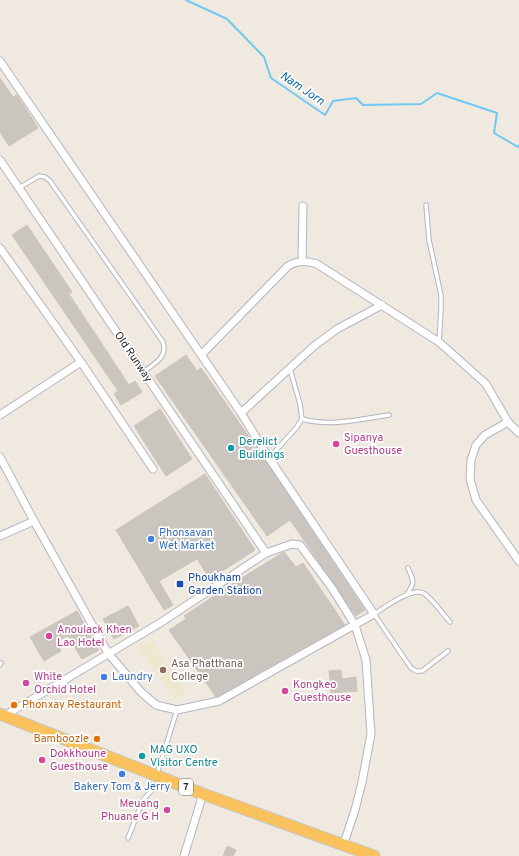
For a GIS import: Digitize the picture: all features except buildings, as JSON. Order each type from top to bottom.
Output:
[{"type":"highway","name":"7","points":[[2,715],[203,794],[374,856]]},
{"type":"street","points":[[0,61],[241,413],[374,614],[219,701],[177,710],[156,705],[141,692],[108,653],[0,457]]},
{"type":"street","name":"Old Runway","points":[[0,160],[266,553]]},
{"type":"street","points":[[302,261],[303,206]]},
{"type":"street","points":[[0,248],[153,468]]},
{"type":"street","points":[[201,355],[288,266],[302,261],[317,264],[439,342],[486,384],[508,422],[519,432]]},
{"type":"street","points":[[241,413],[314,346],[337,329],[382,305]]},
{"type":"street","points":[[0,415],[80,362]]},
{"type":"street","points":[[508,422],[485,435],[476,445],[471,460],[470,479],[476,500],[519,562]]},
{"type":"street","points":[[0,536],[34,521]]},
{"type":"street","points":[[2,715],[160,623],[266,553],[292,544],[300,545],[332,588],[355,625],[366,660],[370,734],[362,782],[355,810],[343,846]]},
{"type":"street","points":[[184,856],[203,794]]},
{"type":"lane","points":[[19,188],[39,176],[45,177],[50,181],[163,342],[165,349],[163,356],[144,372]]},
{"type":"lane","points":[[426,205],[429,240],[441,295],[439,342]]},
{"type":"lane","points":[[270,458],[297,427],[302,419],[300,404],[289,368]]},
{"type":"lane","points":[[302,419],[311,422],[327,423],[389,415]]},
{"type":"lane","points":[[407,594],[413,584],[413,579],[408,568]]},
{"type":"lane","points":[[448,651],[422,671],[416,671],[411,668],[374,614],[407,594],[417,591],[424,593],[450,622]]},
{"type":"lane","points":[[128,838],[142,800],[159,777],[177,710]]},
{"type":"shaded area","name":"Asa Phatthana College","points":[[151,640],[187,692],[175,700],[139,648]]},
{"type":"waterway","name":"Nam Jorn","points":[[186,0],[227,19],[264,57],[271,78],[325,115],[333,101],[356,98],[363,105],[421,104],[437,93],[497,113],[494,133],[518,147],[519,145]]},
{"type":"place","name":"Sipanya Guesthouse","points":[[336,444]]},
{"type":"place","name":"Derelict Buildings","points":[[231,448]]},
{"type":"place","name":"Phonsavan Wet Market","points":[[151,539]]},
{"type":"place","name":"Phoukham Garden Station","points":[[180,584]]},
{"type":"place","name":"Anoulack Khen Lao Hotel","points":[[49,636]]},
{"type":"place","name":"Asa Phatthana College","points":[[163,670]]},
{"type":"place","name":"Laundry","points":[[104,677]]},
{"type":"place","name":"White Orchid Hotel","points":[[26,683]]},
{"type":"place","name":"Kongkeo Guesthouse","points":[[285,691]]},
{"type":"place","name":"Phonxay Restaurant","points":[[14,705]]},
{"type":"place","name":"Bamboozle","points":[[97,739]]},
{"type":"place","name":"MAG UXO Visitor Centre","points":[[142,756]]},
{"type":"place","name":"Dokkhoune Guesthouse","points":[[42,760]]},
{"type":"place","name":"Bakery Tom & Jerry","points":[[122,774]]},
{"type":"place","name":"Meuang Phuane G H","points":[[167,810]]}]
